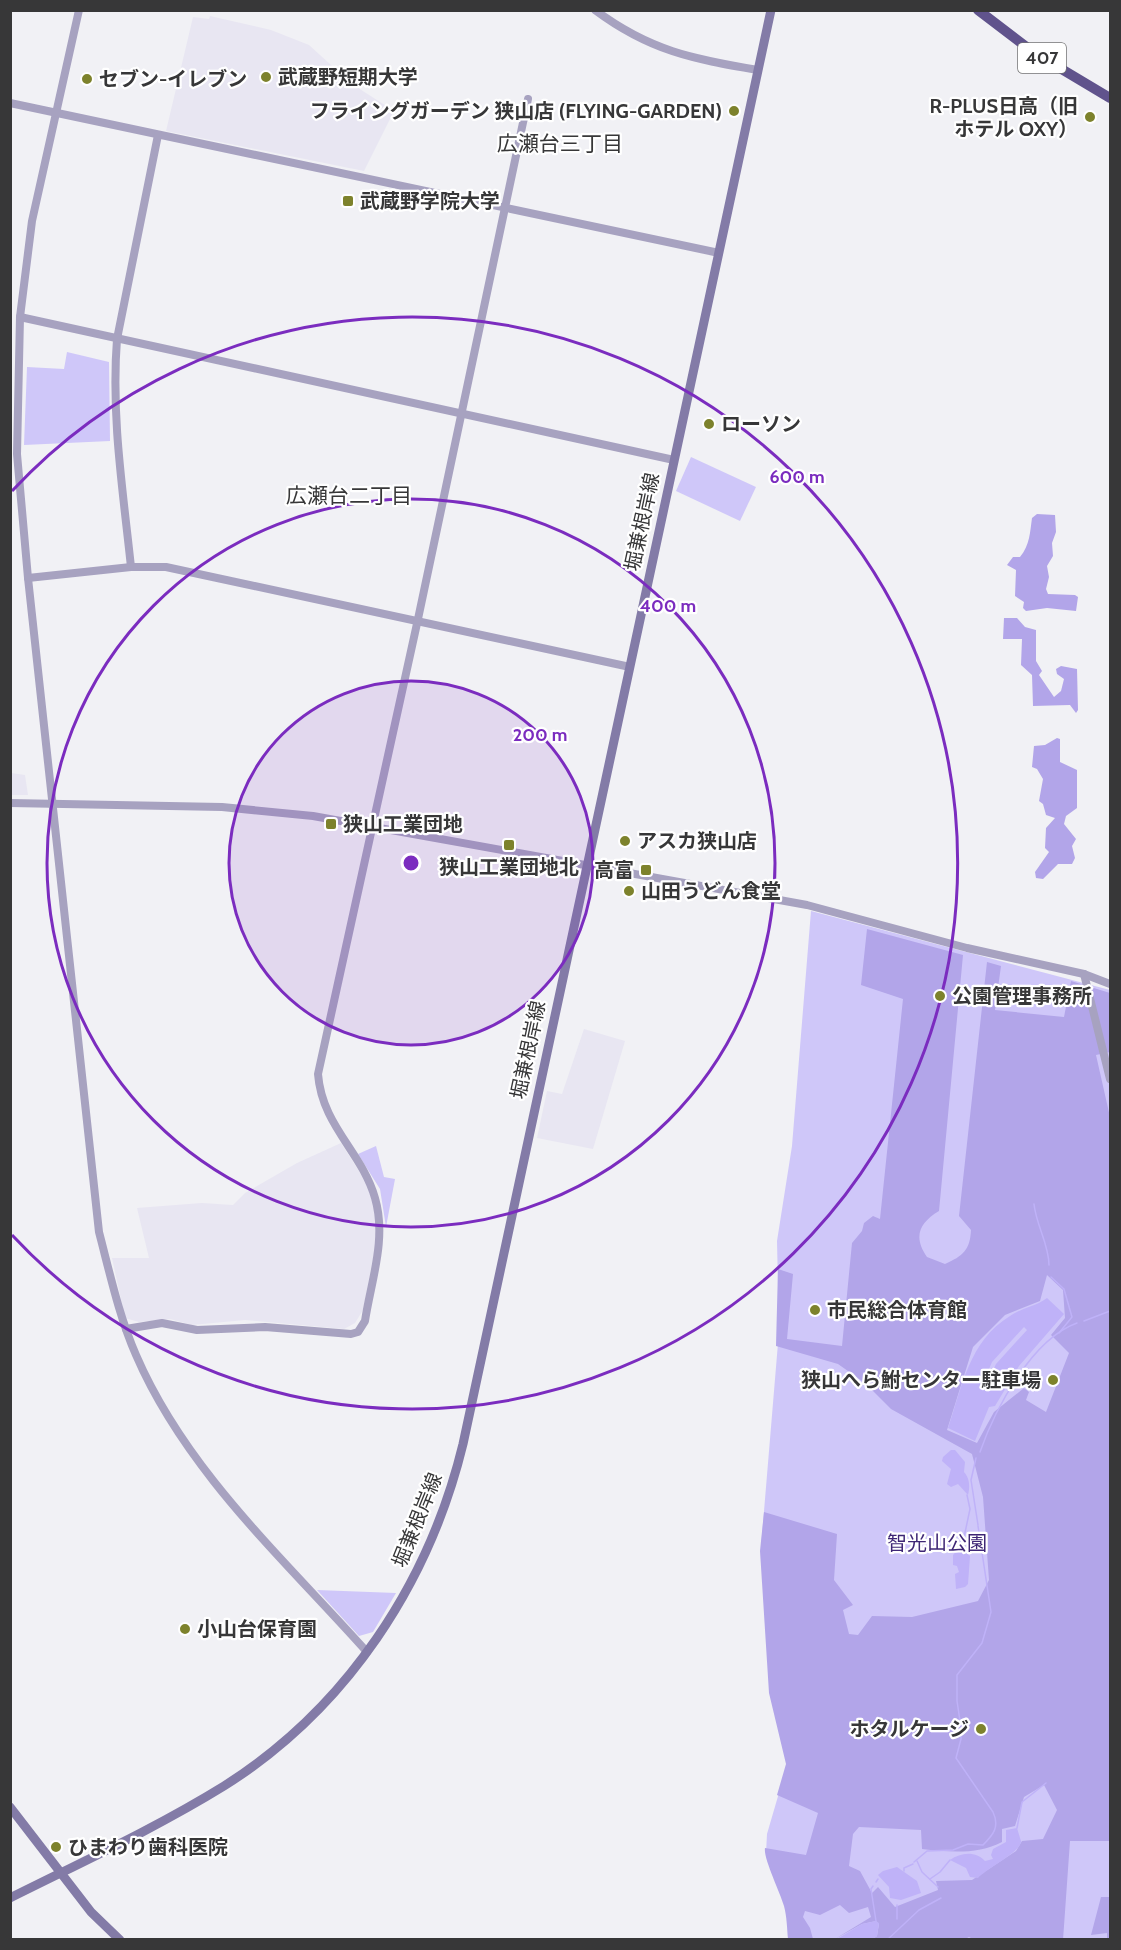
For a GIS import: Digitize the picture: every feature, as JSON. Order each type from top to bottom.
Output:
[{"type":"highway","name":"407","points":[[978,10],[1033,52],[1110,98]]},
{"type":"main road","name":"堀兼根岸線","points":[[10,1898],[198,1802],[254,1765],[305,1722],[367,1652],[402,1599],[420,1565],[441,1516],[457,1468],[771,10]]},
{"type":"main road","points":[[10,1807],[91,1912],[120,1940]]},
{"type":"street","points":[[79,10],[32,221],[20,317],[17,454],[28,578],[99,1232],[126,1329],[152,1387],[198,1461],[367,1652]]},
{"type":"street","points":[[595,10],[614,25],[661,49],[714,63],[758,70]]},
{"type":"street","points":[[126,1329],[162,1323],[197,1330],[265,1327],[343,1335],[351,1334],[362,1327],[380,1233],[378,1210],[368,1180],[327,1113],[318,1074],[418,619],[528,99]]},
{"type":"street","points":[[10,103],[719,253]]},
{"type":"street","points":[[131,567],[115,411],[117,339],[158,135]]},
{"type":"street","points":[[20,317],[674,460]]},
{"type":"street","points":[[28,578],[131,567],[181,569],[630,667]]},
{"type":"street","points":[[10,803],[249,808],[372,826],[807,904],[967,948],[1084,974],[1110,984]]},
{"type":"street","points":[[1084,974],[1110,1079]]},
{"type":"shaded area","points":[[210,16],[271,30],[309,45],[352,84],[394,111],[364,171],[166,131],[193,17],[209,19]]},
{"type":"shaded area","points":[[1037,514],[1055,515],[1056,532],[1052,543],[1053,556],[1047,566],[1049,577],[1046,589],[1048,594],[1075,595],[1078,597],[1076,611],[1047,608],[1026,611],[1023,608],[1024,602],[1015,596],[1016,570],[1007,565],[1013,557],[1020,557],[1026,548],[1032,518]]},
{"type":"shaded area","points":[[1004,618],[1017,618],[1025,627],[1036,630],[1036,661],[1042,671],[1039,675],[1054,697],[1061,691],[1064,679],[1057,674],[1056,669],[1061,666],[1077,669],[1078,710],[1076,713],[1070,705],[1033,706],[1032,675],[1021,665],[1022,639],[1003,639]]},
{"type":"shaded area","points":[[1057,738],[1060,739],[1060,762],[1077,770],[1077,808],[1066,816],[1064,824],[1076,839],[1072,846],[1075,858],[1072,864],[1058,864],[1043,879],[1036,878],[1035,872],[1049,852],[1045,848],[1046,828],[1055,818],[1046,815],[1043,804],[1039,801],[1043,779],[1037,769],[1032,767],[1034,746],[1045,745]]},
{"type":"shaded area","points":[[11,773],[25,775],[28,795],[11,795]]},
{"type":"shaded area","name":"智光山公園","points":[[867,929],[963,955],[939,1211],[927,1220],[919,1237],[927,1257],[945,1264],[964,1252],[969,1243],[971,1230],[959,1216],[987,962],[1001,966],[995,1010],[1064,1017],[1071,981],[1110,993],[1110,1052],[1096,1055],[1110,1117],[1110,1841],[1070,1841],[1063,1940],[975,1940],[969,1937],[963,1940],[873,1939],[877,1936],[879,1924],[876,1921],[862,1924],[835,1939],[871,1917],[868,1907],[849,1913],[840,1905],[820,1915],[805,1911],[803,1917],[810,1928],[813,1939],[788,1939],[784,1906],[765,1853],[765,1848],[806,1855],[818,1813],[777,1795],[786,1764],[769,1693],[760,1551],[764,1512],[837,1534],[834,1580],[853,1605],[843,1610],[849,1634],[858,1635],[872,1616],[912,1617],[978,1601],[989,1580],[983,1497],[972,1454],[891,1409],[865,1383],[838,1364],[776,1346],[778,1269],[793,1274],[787,1339],[842,1346],[852,1243],[862,1231],[864,1223],[873,1216],[880,1219],[903,999],[861,985]],"holes":[[[1047,1275],[1063,1290],[1065,1318],[1051,1335],[1069,1353],[1046,1412],[1026,1400],[1029,1392],[1024,1388],[994,1412],[977,1443],[947,1430],[973,1347],[1005,1315],[1040,1301]],[[1044,1785],[1057,1810],[1043,1839],[1022,1841],[1016,1851],[972,1880],[936,1881],[938,1890],[895,1907],[878,1887],[872,1893],[860,1871],[849,1866],[853,1834],[859,1827],[921,1830],[922,1849],[963,1852],[993,1846],[1002,1842],[1002,1829],[1015,1826],[1024,1797]]]},
{"type":"shaded area","points":[[584,1029],[625,1041],[593,1149],[537,1138],[547,1091],[562,1094]]},
{"type":"shaded area","points":[[341,1143],[366,1182],[375,1210],[378,1233],[363,1310],[355,1323],[344,1329],[245,1320],[192,1325],[170,1319],[139,1322],[125,1318],[112,1258],[149,1258],[137,1208],[202,1203],[233,1205],[245,1193],[297,1163]]},
{"type":"shaded area","points":[[1047,1298],[1064,1314],[1019,1366],[995,1406],[989,1407],[975,1441],[948,1428],[969,1366],[985,1338],[1010,1316]],"holes":[[[1024,1327],[1027,1330],[996,1364],[984,1389],[981,1388],[992,1362]]]},
{"type":"shaded area","points":[[951,1450],[955,1450],[965,1462],[964,1472],[969,1483],[968,1495],[958,1484],[951,1487],[947,1484],[951,1469],[942,1461]]},
{"type":"shaded area","points":[[961,1546],[970,1556],[968,1584],[956,1589],[955,1574],[959,1572],[957,1566],[953,1565],[953,1555]]},
{"type":"shaded area","points":[[1017,1828],[1020,1845],[978,1878],[970,1877],[966,1868],[950,1860],[959,1855],[968,1854],[973,1854],[985,1861],[993,1859],[991,1855],[993,1849],[1006,1842],[1006,1830]]},
{"type":"shaded area","points":[[897,1867],[917,1881],[921,1893],[901,1900],[890,1898],[889,1887],[878,1875]]},
{"type":"shaded area","points":[[1101,1897],[1110,1897],[1110,1939],[1107,1939],[1107,1933],[1091,1935]]},
{"type":"shaded area","points":[[876,1921],[879,1923],[877,1936],[873,1939],[837,1939],[862,1924]]},
{"type":"green space","points":[[67,352],[109,362],[110,441],[24,445],[27,367],[64,369]]},
{"type":"green space","points":[[691,457],[756,487],[740,521],[676,491]]},
{"type":"green space","name":"智光山公園","points":[[811,911],[1110,990],[1110,1939],[790,1939],[787,1906],[766,1853],[767,1834],[788,1762],[761,1547],[779,1331],[777,1241],[792,1146]]},
{"type":"green space","points":[[376,1146],[384,1177],[395,1179],[386,1227],[380,1189],[358,1154]]},
{"type":"green space","points":[[317,1590],[396,1593],[373,1632],[359,1636]]},
{"type":"waterway","points":[[1034,1204],[1049,1265]]},
{"type":"waterway","points":[[1051,1277],[1064,1289],[1072,1317],[1059,1333]]},
{"type":"waterway","points":[[1084,1321],[1110,1311]]},
{"type":"waterway","points":[[980,1452],[995,1416],[1017,1377],[1045,1344],[1061,1331],[1077,1323]]},
{"type":"waterway","points":[[976,1458],[971,1480],[978,1525]]},
{"type":"waterway","points":[[963,1542],[970,1509],[967,1495]]},
{"type":"waterway","points":[[960,1721],[957,1675],[982,1643],[991,1612],[978,1526]]},
{"type":"waterway","points":[[914,1862],[927,1851],[953,1850],[968,1844],[983,1845],[990,1838],[996,1826],[993,1812],[956,1758],[961,1739],[961,1722]]},
{"type":"waterway","points":[[1017,1828],[1022,1802],[1046,1783]]},
{"type":"waterway","points":[[930,1879],[940,1872],[950,1860]]},
{"type":"waterway","points":[[917,1861],[922,1872],[938,1887]]},
{"type":"waterway","points":[[904,1871],[904,1868],[913,1864]]},
{"type":"waterway","points":[[873,1886],[871,1889],[876,1921]]},
{"type":"waterway","points":[[887,1940],[919,1910],[941,1898]]},
{"type":"waterway","points":[[897,1905],[897,1919]]},
{"type":"place","name":"武蔵野短期大学","points":[[266,77]]},
{"type":"place","name":"セブン-イレブン","points":[[87,79]]},
{"type":"place","name":"フライングガーデン 狭山店 (FLYING-GARDEN)","points":[[734,111]]},
{"type":"place","name":"R-PLUS日高（旧 ホテル OXY）","points":[[1090,117]]},
{"type":"place","name":"武蔵野学院大学","points":[[348,201]]},
{"type":"place","name":"ローソン","points":[[709,424]]},
{"type":"place","name":"狭山工業団地","points":[[331,824]]},
{"type":"place","name":"アスカ狭山店","points":[[625,841]]},
{"type":"place","name":"狭山工業団地北","points":[[509,845]]},
{"type":"place","name":"高富","points":[[646,870]]},
{"type":"place","name":"山田うどん食堂","points":[[629,891]]},
{"type":"place","name":"公園管理事務所","points":[[940,996]]},
{"type":"place","name":"市民総合体育館","points":[[815,1310]]},
{"type":"place","name":"狭山へら鮒センター駐車場","points":[[1053,1380]]},
{"type":"place","name":"小山台保育園","points":[[185,1629]]},
{"type":"place","name":"ホタルケージ","points":[[981,1729]]},
{"type":"place","name":"ひまわり歯科医院","points":[[56,1847]]},
{"type":"district","name":"広瀬台三丁目","points":[[560,144]]},
{"type":"district","name":"広瀬台二丁目","points":[[349,496]]}]
